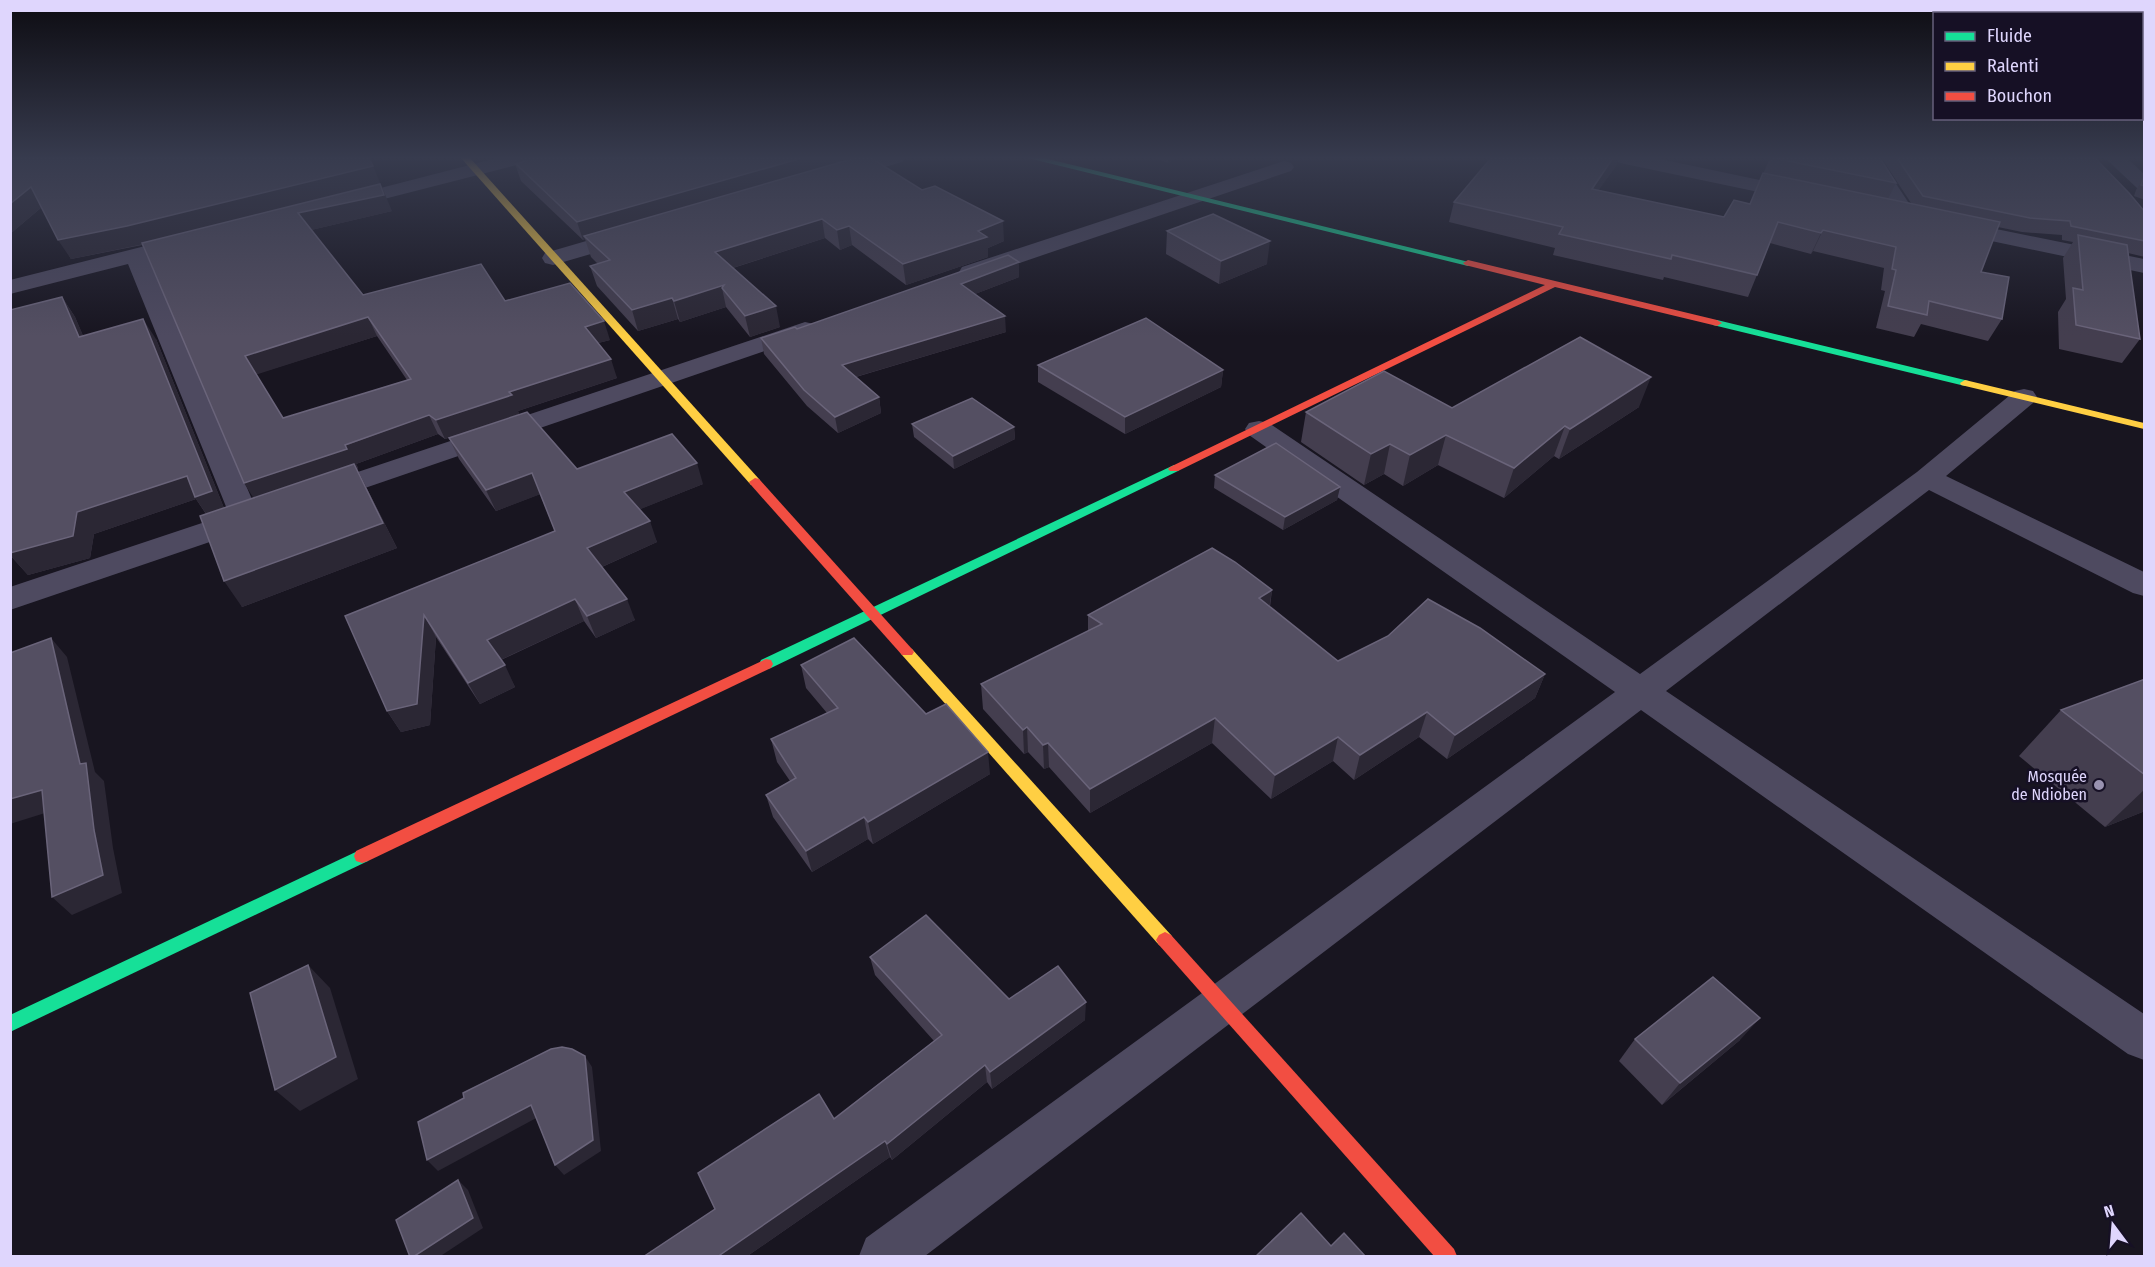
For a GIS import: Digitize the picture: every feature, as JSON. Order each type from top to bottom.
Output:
[{"type":"street","points":[[517,217],[1447,1257]]},
{"type":"street","points":[[943,282],[1132,217]]},
{"type":"street","points":[[1275,217],[2145,426]]},
{"type":"street","points":[[1908,217],[2145,266]]},
{"type":"street","points":[[553,258],[656,228]]},
{"type":"street","points":[[10,287],[204,238]]},
{"type":"street","points":[[10,599],[258,515],[136,255]]},
{"type":"street","points":[[10,1024],[1259,429],[1554,284]]},
{"type":"street","points":[[303,500],[830,320]]},
{"type":"street","points":[[884,1257],[1926,478],[2024,397]]},
{"type":"street","points":[[1259,429],[2145,1039]]},
{"type":"street","points":[[1926,478],[2145,585]]},
{"type":"building","points":[[46,217],[163,217],[127,226],[58,240]]},
{"type":"building","points":[[246,217],[301,217],[363,295],[481,264],[505,301],[570,283],[604,321],[585,327],[611,359],[509,392],[512,395],[436,420],[429,415],[345,445],[347,449],[244,483],[142,243]],"holes":[[[368,317],[411,379],[283,418],[245,356]]]},
{"type":"building","points":[[572,217],[594,217],[577,222]]},
{"type":"building","points":[[650,217],[995,217],[1003,221],[978,231],[987,237],[903,264],[849,226],[837,230],[822,219],[715,252],[776,306],[745,316],[722,288],[724,285],[674,301],[672,298],[632,310],[590,266],[610,260],[584,236]]},
{"type":"building","points":[[1205,217],[1220,217],[1270,241],[1221,261],[1167,231]]},
{"type":"building","points":[[1520,217],[1976,217],[2000,222],[1981,272],[2009,277],[2002,319],[1929,301],[1927,315],[1888,306],[1896,270],[1892,269],[1896,247],[1823,230],[1821,233],[1778,222],[1757,275],[1672,255],[1671,259],[1559,234],[1563,227]]},
{"type":"building","points":[[2026,217],[2145,217],[2145,241],[2071,226],[2070,221]]},
{"type":"building","points":[[2078,235],[2127,245],[2140,339],[2076,325],[2073,288],[2083,290]]},
{"type":"building","points":[[1008,255],[1019,262],[961,284],[1005,316],[842,365],[879,397],[835,417],[804,390],[761,338],[795,327],[797,329]]},
{"type":"building","points":[[62,297],[79,337],[143,319],[212,491],[195,497],[187,476],[77,512],[73,536],[10,553],[10,310]]},
{"type":"building","points":[[1146,318],[1223,370],[1125,417],[1038,365]]},
{"type":"building","points":[[1580,337],[1651,377],[1570,429],[1565,426],[1514,468],[1446,435],[1410,455],[1390,444],[1371,454],[1306,412],[1384,371],[1452,408]]},
{"type":"building","points":[[972,398],[1014,427],[953,456],[912,424]]},
{"type":"building","points":[[527,412],[577,469],[672,434],[697,463],[624,492],[650,521],[587,548],[627,599],[587,616],[575,599],[487,640],[505,665],[468,683],[424,615],[417,704],[387,711],[345,616],[555,531],[532,473],[486,490],[449,438]]},
{"type":"building","points":[[1276,443],[1340,487],[1285,517],[1215,475]]},
{"type":"building","points":[[354,464],[383,523],[224,581],[200,516]]},
{"type":"building","points":[[1212,548],[1272,590],[1259,598],[1338,661],[1388,636],[1428,599],[1480,628],[1545,674],[1455,735],[1427,712],[1360,755],[1338,737],[1275,775],[1215,718],[1090,789],[1048,743],[1043,745],[1027,727],[1023,730],[981,684],[1102,624],[1088,615]]},
{"type":"building","points":[[51,638],[80,764],[86,763],[94,830],[103,875],[52,897],[42,790],[10,799],[10,653]]},
{"type":"building","points":[[854,638],[926,714],[946,704],[988,752],[868,822],[864,817],[806,851],[766,795],[796,778],[771,739],[838,708],[801,665]]},
{"type":"building","points":[[2145,679],[2145,775],[2061,710]]},
{"type":"building","points":[[926,915],[1009,999],[1058,966],[1086,1002],[990,1072],[985,1065],[887,1144],[885,1141],[717,1257],[643,1257],[715,1209],[698,1173],[819,1094],[834,1119],[942,1035],[870,957]]},
{"type":"building","points":[[308,965],[336,1057],[275,1090],[250,993]]},
{"type":"building","points":[[1713,977],[1760,1018],[1680,1083],[1635,1039]]},
{"type":"building","points":[[562,1047],[585,1056],[593,1140],[555,1165],[531,1105],[427,1160],[418,1122],[464,1098],[463,1093],[551,1049]]},
{"type":"building","points":[[458,1180],[473,1218],[410,1257],[396,1220]]},
{"type":"building","points":[[1301,1213],[1331,1246],[1344,1233],[1366,1257],[1255,1257]]},
{"type":"traffic: fast","points":[[1278,217],[1468,263]]},
{"type":"traffic: fast","points":[[1717,323],[1965,383]]},
{"type":"traffic: fast","points":[[766,664],[1174,469]]},
{"type":"traffic: fast","points":[[10,1024],[362,856]]},
{"type":"traffic: slow","points":[[518,217],[755,482]]},
{"type":"traffic: slow","points":[[1965,383],[2144,426]]},
{"type":"traffic: slow","points":[[907,652],[1165,940]]},
{"type":"traffic: jam","points":[[1468,263],[1717,323]]},
{"type":"traffic: jam","points":[[1174,469],[1554,284]]},
{"type":"traffic: jam","points":[[755,482],[907,652]]},
{"type":"traffic: jam","points":[[362,856],[766,664]]},
{"type":"traffic: jam","points":[[1165,940],[1447,1256]]},
{"type":"place","name":"Mosquée de Ndioben","points":[[2099,785]]}]
